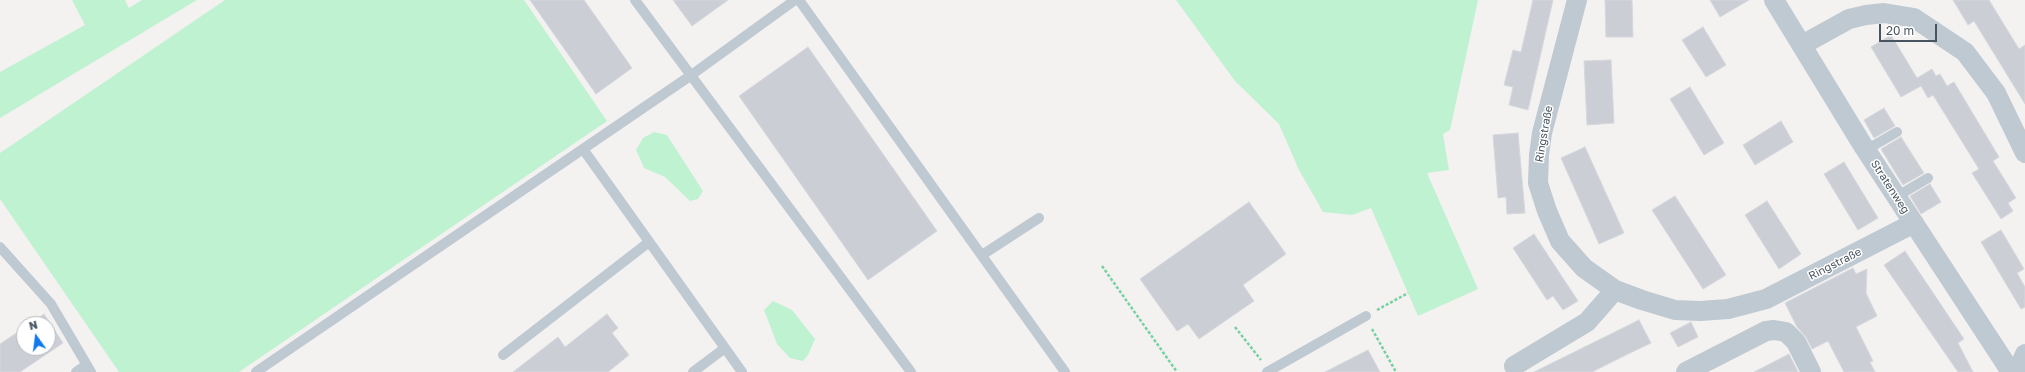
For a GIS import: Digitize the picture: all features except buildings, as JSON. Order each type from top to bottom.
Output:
[{"type":"street","name":"Ringstraße","points":[[1577,0],[1542,132],[1538,155],[1538,183],[1547,211],[1560,241],[1584,268],[1615,290],[1675,310],[1728,310],[1766,300],[1914,223]]},
{"type":"street","name":"Stratenweg","points":[[1774,0],[1866,150],[2011,372]]},
{"type":"street","points":[[1802,45],[1849,19],[1884,13],[1914,18],[1965,52],[1996,93],[2025,153]]},
{"type":"street","points":[[1514,366],[1587,322],[1615,290]]},
{"type":"street","points":[[1766,300],[1774,330]]},
{"type":"street","points":[[1686,372],[1766,331],[1774,330],[1786,332],[1796,342],[1811,372]]},
{"type":"street","points":[[2017,372],[2025,354]]},
{"type":"lane","points":[[635,0],[911,372]]},
{"type":"lane","points":[[256,372],[690,76],[795,0]]},
{"type":"lane","points":[[799,0],[1065,372]]},
{"type":"lane","points":[[1866,150],[1897,132]]},
{"type":"lane","points":[[583,149],[742,372]]},
{"type":"lane","points":[[1896,197],[1928,178]]},
{"type":"lane","points":[[982,255],[1039,218]]},
{"type":"lane","points":[[502,355],[649,242]]},
{"type":"lane","points":[[0,247],[50,304],[88,368],[76,372]]},
{"type":"lane","points":[[1268,371],[1366,316]]},
{"type":"lane","points":[[693,372],[725,348]]},
{"type":"path","points":[[1102,266],[1177,372]]},
{"type":"path","points":[[1366,316],[1408,293]]},
{"type":"path","points":[[1235,327],[1268,371]]},
{"type":"path","points":[[1379,341],[1396,372]]},
{"type":"green space","points":[[72,0],[125,0],[129,8],[142,0],[197,0],[0,118],[0,72],[85,25]]},
{"type":"green space","points":[[225,0],[524,0],[607,121],[239,372],[119,372],[0,199],[0,153]]},
{"type":"green space","points":[[1176,0],[1478,0],[1450,130],[1443,134],[1449,170],[1427,173],[1478,289],[1418,316],[1371,208],[1352,215],[1323,212],[1299,170],[1279,124],[1235,81]]},
{"type":"green space","points":[[654,132],[667,135],[703,191],[698,199],[690,201],[665,177],[644,168],[636,150],[643,138]]},
{"type":"green space","points":[[773,301],[792,310],[815,339],[808,355],[803,361],[790,358],[777,344],[764,310]]}]
